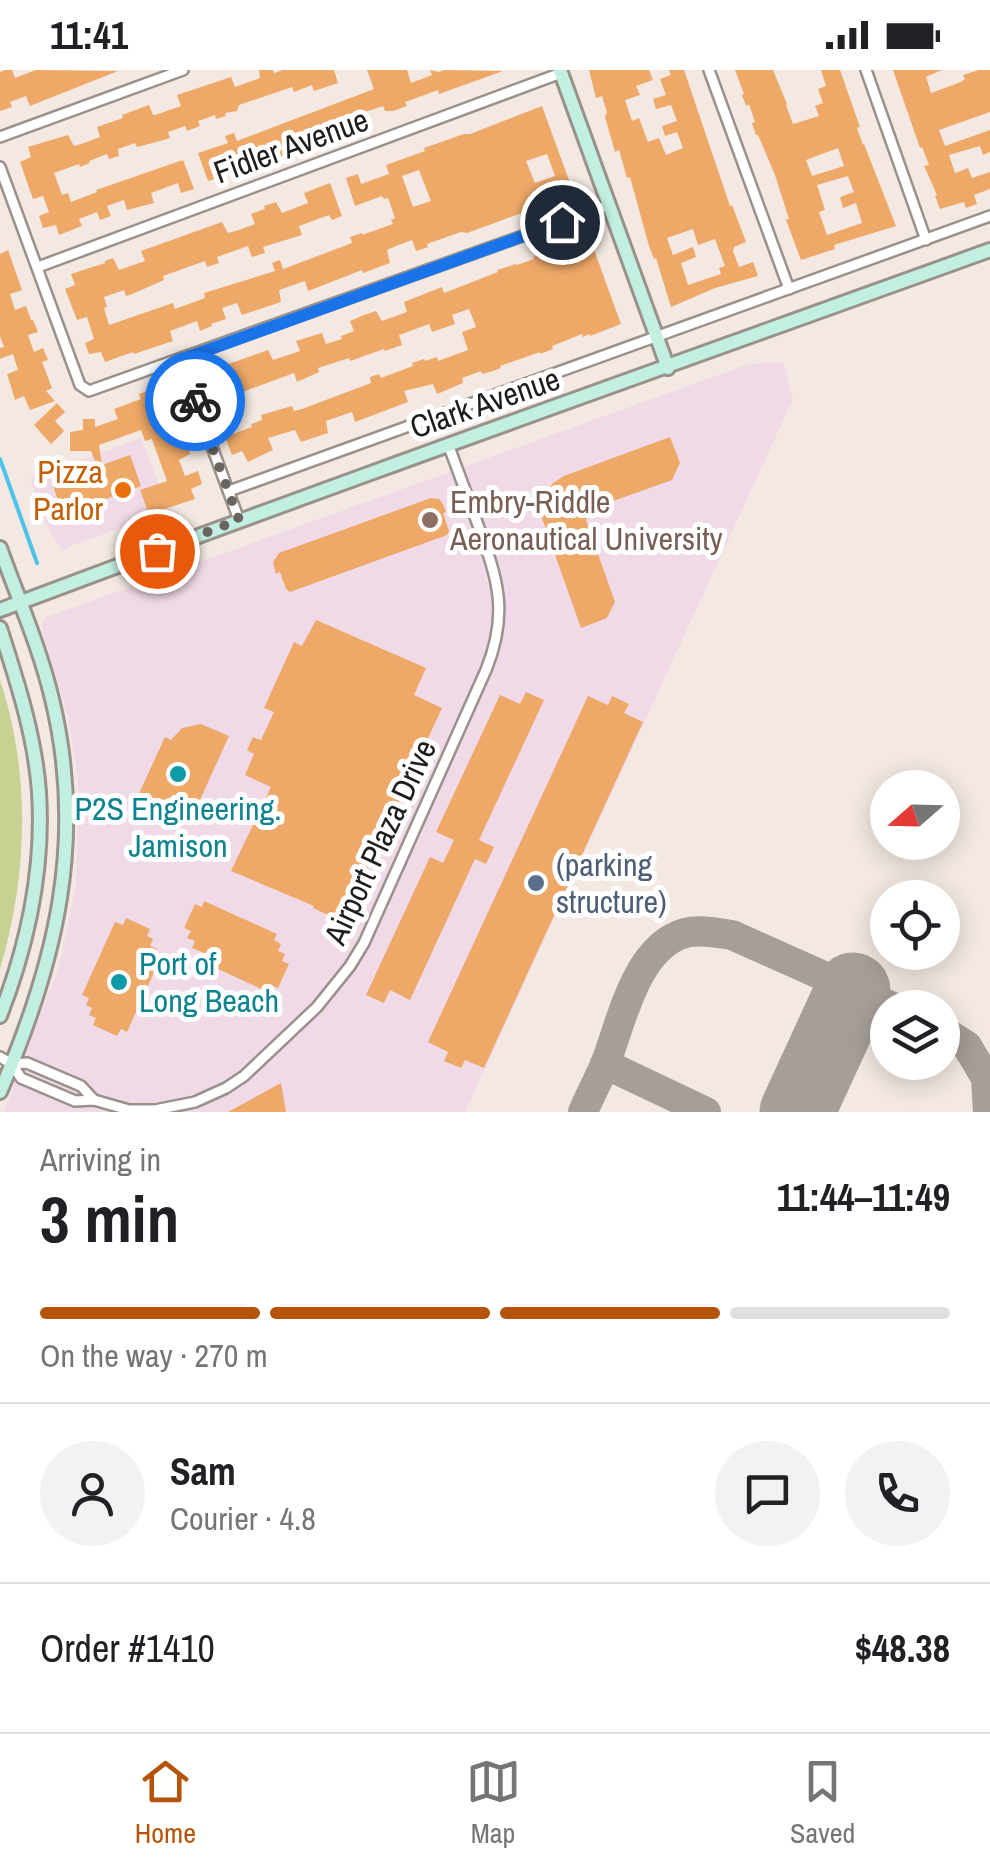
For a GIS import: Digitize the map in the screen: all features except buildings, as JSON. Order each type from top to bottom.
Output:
[{"type":"main road","points":[[560,71],[668,368]]},
{"type":"main road","name":"Clark Avenue","points":[[0,610],[990,250]]},
{"type":"main road","points":[[0,548],[25,601],[54,705],[68,828],[60,912],[49,960],[6,1061],[0,1092]]},
{"type":"main road","points":[[0,628],[32,741],[39,850],[23,950],[0,1016]]},
{"type":"street","points":[[142,70],[146,84]]},
{"type":"street","points":[[0,137],[183,70]]},
{"type":"street","points":[[709,70],[789,290]]},
{"type":"street","points":[[866,70],[926,240]]},
{"type":"street","name":"Fidler Avenue","points":[[38,266],[560,71]]},
{"type":"street","points":[[0,167],[80,384],[90,391],[609,205]]},
{"type":"street","name":"Clark Avenue","points":[[229,491],[990,216]]},
{"type":"street","points":[[180,360],[239,520]]},
{"type":"street","name":"Airport Plaza Drive","points":[[6,1061],[21,1078],[75,1101],[94,1100],[129,1110],[155,1110],[195,1102],[244,1076],[317,1007],[350,966],[497,639],[498,585],[448,444]]},
{"type":"street","name":"Airport Plaza Drive","points":[[6,1061],[27,1063],[81,1086],[94,1100]]},
{"type":"shaded area","points":[[783,362],[793,399],[465,1112],[4,1112],[59,966],[76,886],[78,779],[68,716],[42,630],[47,617],[749,364]]},
{"type":"shaded area","points":[[141,438],[170,513],[64,551],[51,535],[30,479]]},
{"type":"green space","points":[[0,680],[17,752],[22,824],[16,897],[0,969]]},
{"type":"waterway","points":[[0,459],[37,563]]},
{"type":"taxiway","points":[[583,1112],[643,969],[654,953],[685,933],[732,935],[870,997]]},
{"type":"taxiway","points":[[960,1042],[967,1046],[986,1078],[988,1112]]},
{"type":"taxiway","points":[[605,1064],[706,1112]]},
{"type":"runway","points":[[797,1112],[853,990]]},
{"type":"way so far","points":[[157,551],[239,520],[195,401]]},
{"type":"place","name":"Pizza Parlor","points":[[123,490]]},
{"type":"place","name":"Embry-Riddle Aeronautical University","points":[[430,520]]},
{"type":"place","name":"P2S Engineering. Jamison","points":[[178,774]]},
{"type":"place","name":"(parking structure)","points":[[536,883]]},
{"type":"place","name":"Port of Long Beach","points":[[119,982]]},
{"type":"route","points":[[195,401],[180,360],[562,222]]}]
